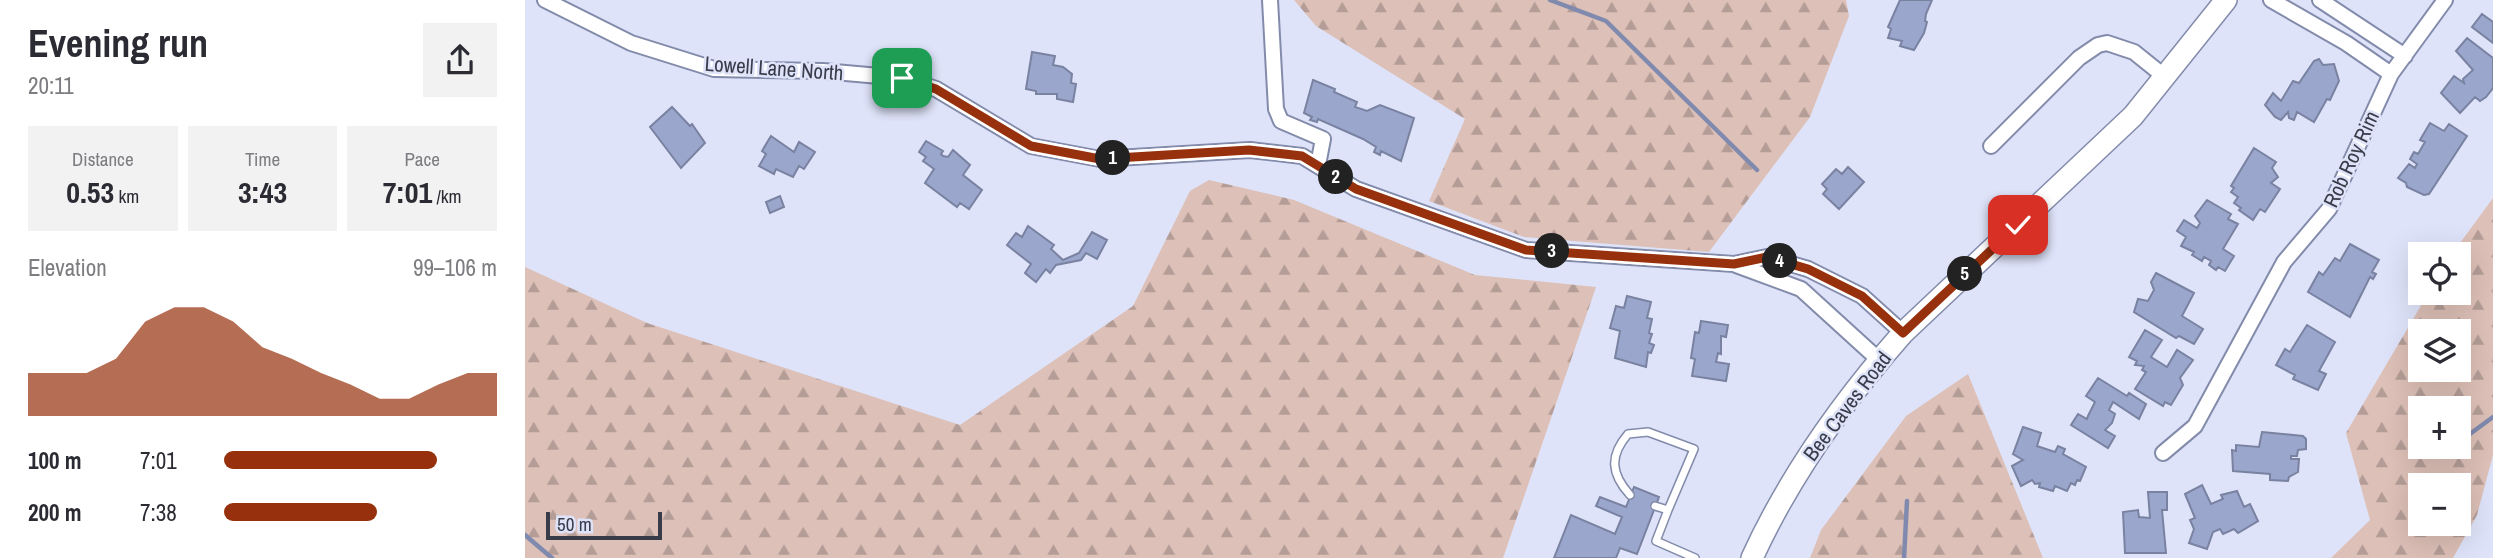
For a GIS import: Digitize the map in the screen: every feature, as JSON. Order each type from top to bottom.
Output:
[{"type":"main road","name":"Bee Caves Road","points":[[1752,558],[1770,520],[1819,439],[1879,360],[1903,333],[2133,116],[2226,0]]},
{"type":"street","name":"Lowell Lane North","points":[[545,0],[631,43],[714,69],[823,71],[902,78],[936,89],[1031,146],[1100,159],[1249,150],[1302,156],[1356,189],[1526,250],[1734,264]]},
{"type":"street","points":[[1271,0],[1276,109],[1281,121],[1323,139],[1318,165]]},
{"type":"street","points":[[2271,0],[2391,74]]},
{"type":"street","points":[[2319,0],[2405,56]]},
{"type":"street","name":"Rob Roy Rim","points":[[2163,453],[2195,426],[2284,262],[2329,209],[2391,74],[2445,0]]},
{"type":"street","points":[[1991,146],[2080,58],[2098,45],[2107,43],[2134,52],[2165,76]]},
{"type":"street","points":[[1734,264],[1767,257],[1808,269],[1862,296],[1903,333]]},
{"type":"street","points":[[1734,264],[1801,289],[1879,360]]},
{"type":"lane","points":[[1630,495],[1615,475],[1613,461],[1629,435],[1648,432],[1693,449],[1656,541],[1695,558]]},
{"type":"lane","points":[[1655,506],[1668,510]]},
{"type":"green space","points":[[1294,0],[1846,0],[1849,16],[1810,117],[1709,252],[1524,237],[1429,201],[1465,119],[1316,26]]},
{"type":"green space","points":[[1209,180],[1294,200],[1475,275],[1596,287],[1503,558],[525,558],[525,267],[647,323],[960,425],[1133,306],[1190,191]]},
{"type":"green space","points":[[2493,198],[2493,455],[2477,515],[2471,526],[2471,473],[2408,473],[2408,536],[2465,536],[2453,558],[2331,558],[2370,520],[2346,433],[2408,328],[2408,382],[2471,382],[2471,319],[2413,319],[2421,305],[2471,305],[2471,242],[2461,242]]},
{"type":"green space","points":[[1968,374],[2043,558],[1810,558],[1821,530],[1906,416]]},
{"type":"building","points":[[1900,0],[1932,0],[1926,14],[1924,33],[1914,50],[1900,46],[1902,41],[1888,38],[1891,29],[1888,27]]},
{"type":"building","points":[[2482,14],[2493,22],[2493,43],[2472,27]]},
{"type":"building","points":[[2467,38],[2493,58],[2493,88],[2480,101],[2475,97],[2460,113],[2441,93],[2454,76],[2464,83],[2463,79],[2473,70],[2456,51]]},
{"type":"building","points":[[1032,52],[1055,56],[1053,65],[1063,67],[1072,74],[1071,83],[1076,84],[1073,102],[1057,99],[1057,94],[1036,94],[1036,91],[1026,89]]},
{"type":"building","points":[[2319,59],[2323,65],[2334,64],[2339,81],[2330,100],[2327,99],[2314,122],[2297,112],[2294,120],[2289,118],[2288,112],[2281,120],[2275,117],[2265,105],[2273,93],[2281,101],[2293,81],[2299,83],[2314,61]]},
{"type":"building","points":[[1313,80],[1357,102],[1355,107],[1367,111],[1380,105],[1414,118],[1401,161],[1381,151],[1380,155],[1374,152],[1376,147],[1363,139],[1318,119],[1317,122],[1310,120],[1312,117],[1304,113]]},
{"type":"building","points":[[672,107],[690,126],[692,124],[705,143],[681,168],[650,127]]},
{"type":"building","points":[[2430,123],[2444,131],[2449,124],[2467,136],[2429,194],[2424,195],[2407,187],[2406,183],[2398,178],[2409,164],[2415,168],[2417,164],[2410,159],[2414,152],[2418,154],[2425,142],[2420,140]]},
{"type":"building","points":[[771,136],[794,152],[799,142],[815,152],[804,169],[799,166],[793,177],[776,169],[774,174],[759,166],[766,154],[762,151]]},
{"type":"building","points":[[926,141],[943,151],[943,156],[948,157],[953,150],[970,165],[963,175],[982,190],[969,209],[960,203],[957,207],[925,183],[934,169],[923,161],[926,157],[919,152]]},
{"type":"building","points":[[2254,148],[2276,162],[2272,168],[2278,177],[2271,183],[2280,189],[2265,212],[2260,209],[2253,220],[2234,203],[2238,197],[2231,192],[2234,188],[2231,186]]},
{"type":"building","points":[[1848,167],[1864,182],[1839,209],[1823,194],[1827,189],[1822,184],[1836,169],[1842,174]]},
{"type":"building","points":[[780,196],[784,207],[770,213],[766,202]]},
{"type":"building","points":[[2207,200],[2231,214],[2228,219],[2238,224],[2223,249],[2234,256],[2225,271],[2218,267],[2216,270],[2209,265],[2211,261],[2204,257],[2202,261],[2192,255],[2194,252],[2181,246],[2186,237],[2177,231],[2184,220],[2197,228],[2200,223],[2195,216]]},
{"type":"building","points":[[1028,226],[1054,245],[1051,249],[1063,260],[1079,253],[1092,232],[1107,240],[1097,259],[1086,253],[1081,260],[1056,265],[1050,273],[1046,269],[1036,282],[1025,273],[1031,264],[1007,245],[1016,233],[1022,237]]},
{"type":"building","points":[[2350,244],[2379,260],[2372,272],[2376,274],[2373,279],[2370,277],[2350,317],[2308,292],[2319,272],[2323,275],[2335,258],[2340,261]]},
{"type":"building","points":[[2156,273],[2194,293],[2182,316],[2203,329],[2194,344],[2179,336],[2176,338],[2134,312],[2138,299],[2148,301],[2154,290],[2151,282]]},
{"type":"building","points":[[1627,296],[1651,302],[1647,318],[1652,319],[1649,343],[1654,345],[1651,353],[1648,352],[1646,367],[1615,358],[1620,331],[1610,328],[1616,306],[1624,308]]},
{"type":"building","points":[[1701,321],[1728,325],[1726,337],[1721,336],[1721,354],[1718,353],[1716,362],[1729,364],[1726,381],[1692,376],[1695,359],[1691,358],[1695,332],[1699,333]]},
{"type":"building","points":[[2307,325],[2335,342],[2319,371],[2326,374],[2318,390],[2293,379],[2295,375],[2276,365],[2285,349],[2290,352]]},
{"type":"building","points":[[2145,330],[2162,340],[2151,357],[2167,367],[2177,350],[2193,360],[2180,378],[2183,385],[2171,405],[2165,402],[2163,406],[2135,389],[2146,372],[2142,370],[2144,366],[2135,365],[2137,361],[2129,357]]},
{"type":"building","points":[[2098,378],[2146,404],[2139,419],[2113,402],[2109,410],[2115,414],[2112,423],[2105,430],[2115,436],[2108,448],[2071,425],[2078,414],[2087,419],[2095,402],[2086,396]]},
{"type":"building","points":[[2023,427],[2041,433],[2037,446],[2055,452],[2058,446],[2065,449],[2063,454],[2086,467],[2080,481],[2077,480],[2075,485],[2071,483],[2067,491],[2055,486],[2053,491],[2039,487],[2040,483],[2035,484],[2032,480],[2021,486],[2012,466],[2023,460],[2013,454]]},
{"type":"building","points":[[2262,432],[2303,436],[2306,439],[2306,449],[2298,450],[2297,456],[2291,456],[2291,459],[2299,459],[2298,472],[2289,477],[2288,481],[2270,480],[2270,474],[2233,471],[2232,450],[2236,451],[2236,445],[2259,447]]},
{"type":"building","points":[[2202,485],[2211,504],[2223,499],[2221,495],[2237,491],[2244,507],[2250,504],[2258,521],[2238,533],[2234,529],[2223,534],[2220,529],[2213,532],[2207,549],[2189,543],[2194,529],[2190,520],[2195,518],[2185,494]]},
{"type":"building","points":[[1634,487],[1659,497],[1637,554],[1620,548],[1616,558],[1554,558],[1571,515],[1615,534],[1622,517],[1596,506],[1600,497],[1626,507]]},
{"type":"building","points":[[2148,492],[2167,492],[2167,510],[2162,510],[2166,553],[2125,553],[2123,512],[2138,510],[2139,517],[2150,518]]},
{"type":"waterway","points":[[1550,0],[1606,21],[1757,170]]},
{"type":"waterway","points":[[2471,433],[2493,417]]},
{"type":"waterway","points":[[1904,558],[1907,501]]},
{"type":"waterway","points":[[525,535],[552,558]]},
{"type":"route","points":[[902,78],[936,89],[1031,146],[1100,159],[1249,150],[1302,156],[1356,189],[1526,250],[1734,264],[1767,257],[1808,269],[1862,296],[1903,333],[2018,225]]}]
